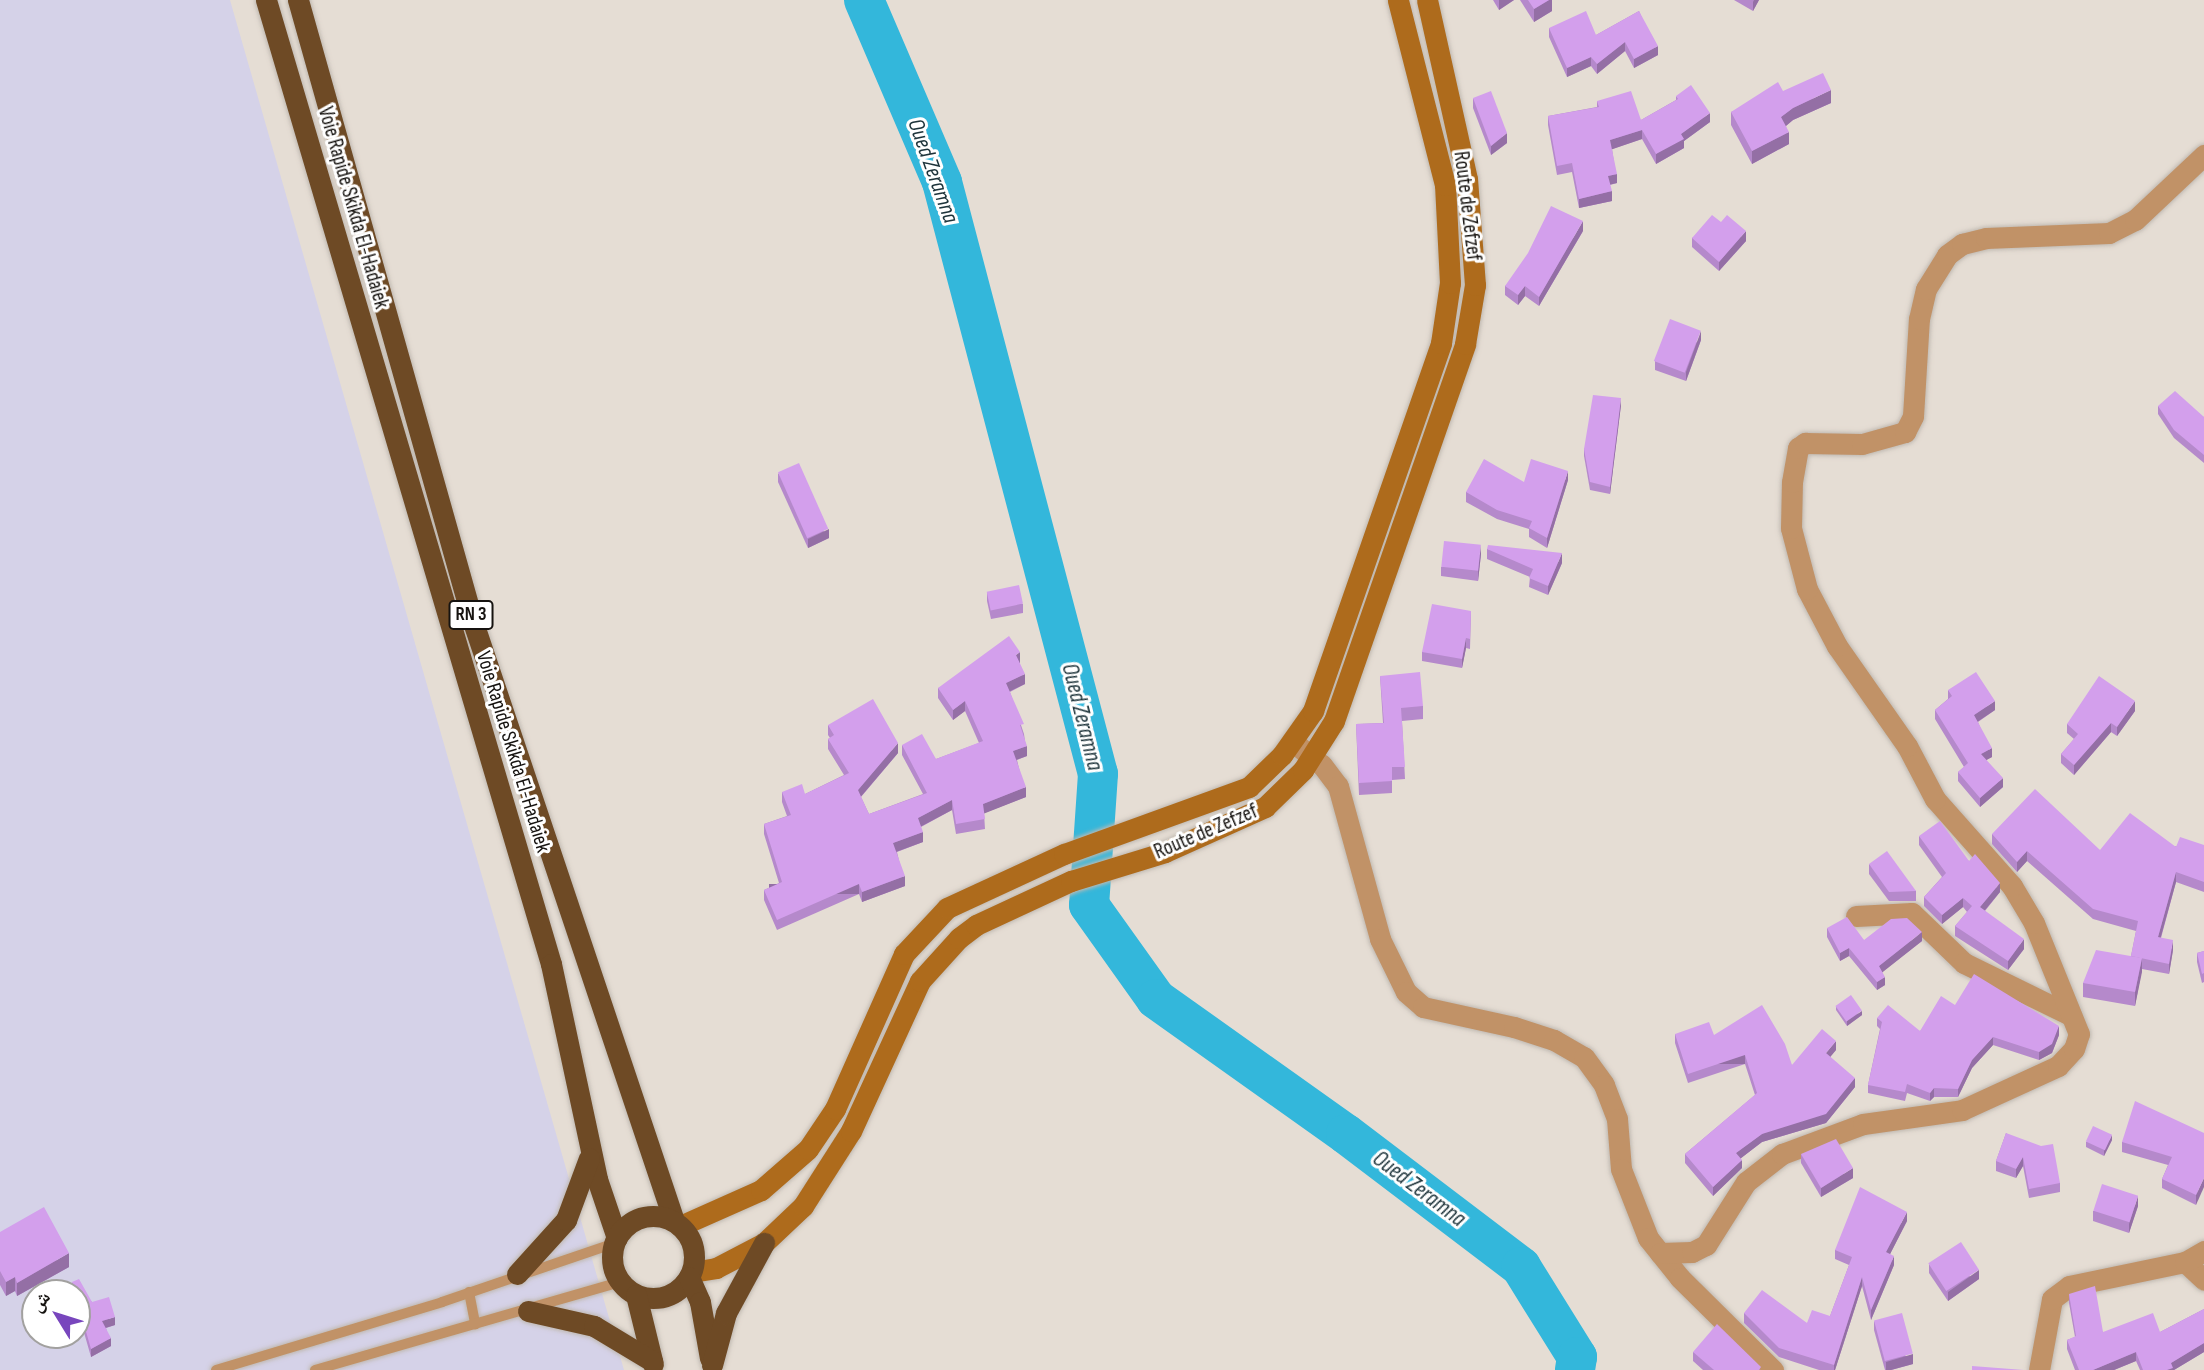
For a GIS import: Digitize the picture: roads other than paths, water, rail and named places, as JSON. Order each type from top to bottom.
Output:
[{"type":"highway","name":"Voie Rapide Skikda El-Hadaiek","points":[[266,0],[551,964],[604,1207],[616,1240],[612,1259],[628,1289],[654,1366]]},
{"type":"highway","name":"Voie Rapide Skikda El-Hadaiek","points":[[298,0],[473,622],[677,1224],[694,1252],[691,1274],[700,1302],[712,1367]]},
{"type":"highway","points":[[517,1273],[566,1220],[580,1192],[592,1146]]},
{"type":"highway","points":[[616,1240],[637,1220],[656,1216],[677,1224]]},
{"type":"highway","points":[[712,1367],[726,1313],[764,1243]]},
{"type":"highway","points":[[628,1289],[666,1296],[691,1274]]},
{"type":"highway","points":[[528,1311],[594,1326],[654,1366]]},
{"type":"main road","name":"Route de Zefzef","points":[[677,1224],[761,1190],[808,1149],[835,1109],[904,954],[927,924],[966,895],[1064,854],[1249,787],[1292,741],[1313,711],[1443,331],[1450,283],[1445,185],[1398,0]]},
{"type":"main road","name":"Route de Zefzef","points":[[691,1274],[716,1268],[764,1243],[803,1206],[827,1173],[851,1130],[909,1000],[943,952],[976,925],[1071,881],[1165,852],[1265,807],[1312,756],[1334,721],[1465,344],[1475,285],[1467,179],[1427,0]]},
{"type":"street","points":[[1660,1253],[1692,1252],[1706,1245],[1746,1182],[1782,1154],[1863,1124],[1962,1110],[2058,1066],[2074,1049],[2079,1034],[2034,923],[2012,886],[1952,823],[1830,635],[1807,589],[1791,528],[1792,482],[1798,448],[1805,443],[1862,444],[1905,432],[1914,405],[1919,319],[1926,289],[1947,254],[1962,244],[1986,238],[2109,233],[2136,220],[2204,155]]},
{"type":"street","points":[[1292,741],[1312,756],[1338,786],[1346,806],[1380,939],[1406,992],[1423,1007],[1514,1027],[1554,1040],[1584,1056],[1604,1085],[1616,1119],[1621,1169],[1630,1199],[1660,1253],[1773,1370]]},
{"type":"street","points":[[1856,916],[1912,913],[1964,963],[2070,1015]]},
{"type":"street","points":[[2039,1370],[2052,1299],[2069,1286],[2185,1262],[2204,1251]]},
{"type":"street","points":[[2185,1262],[2204,1280]]},
{"type":"lane","points":[[216,1370],[469,1292],[616,1240]]},
{"type":"lane","points":[[315,1370],[475,1324],[628,1289]]},
{"type":"lane","points":[[469,1292],[475,1324]]},
{"type":"waterway","name":"Oued Zeramna","points":[[864,0],[942,182],[1098,774],[1089,905],[1156,999],[1346,1134],[1521,1267],[1577,1357],[1575,1370]]}]
